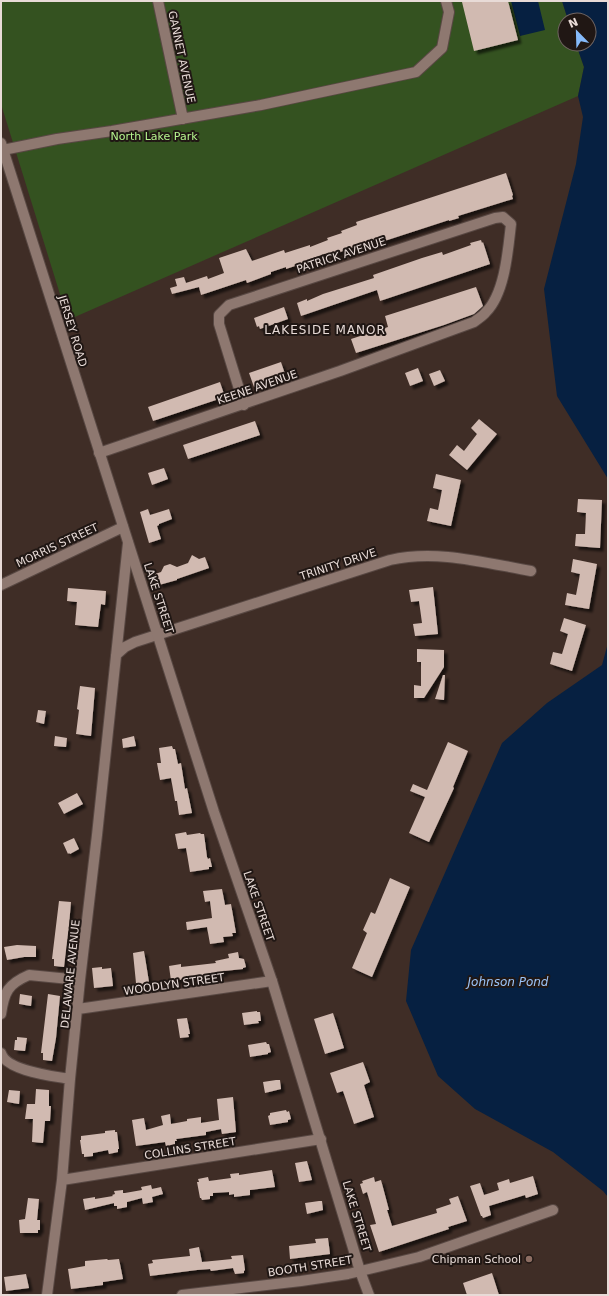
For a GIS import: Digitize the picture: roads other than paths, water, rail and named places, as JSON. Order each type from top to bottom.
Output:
[{"type":"street","name":"GANNET AVENUE","points":[[158,1],[183,119]]},
{"type":"street","points":[[2,146],[183,119],[261,105],[416,72],[442,48],[449,12],[446,1]]},
{"type":"street","name":"JERSEY ROAD","points":[[2,146],[123,526]]},
{"type":"street","name":"KEENE AVENUE","points":[[99,453],[244,405],[474,322],[487,312],[496,296],[506,268],[511,224],[503,217]]},
{"type":"street","name":"PATRICK AVENUE","points":[[244,405],[219,324],[219,315],[229,305],[495,218],[503,217]]},
{"type":"street","name":"LAKE STREET","points":[[123,526],[214,812],[272,981],[360,1270],[369,1295]]},
{"type":"street","name":"MORRIS STREET","points":[[1,585],[123,526]]},
{"type":"street","name":"DELAWARE AVENUE","points":[[47,1295],[62,1180],[80,980],[128,543]]},
{"type":"street","name":"TRINITY DRIVE","points":[[158,635],[402,557],[428,556],[460,558],[532,571]]},
{"type":"street","points":[[116,655],[125,646],[158,635]]},
{"type":"street","points":[[1,1014],[4,998],[9,988],[21,978],[29,975],[80,980]]},
{"type":"street","name":"WOODLYN STREET","points":[[78,1009],[272,981]]},
{"type":"street","points":[[1,1053],[2,1057],[20,1069],[70,1079]]},
{"type":"street","name":"COLLINS STREET","points":[[62,1180],[321,1139]]},
{"type":"street","name":"BOOTH STREET","points":[[182,1295],[302,1282],[348,1274],[419,1257],[553,1210]]},
{"type":"water","points":[[511,1],[538,1],[545,30],[520,36]]},
{"type":"water","points":[[562,1],[608,1],[608,479],[557,396],[544,289],[576,164],[583,117],[578,96],[584,67],[579,52],[597,52],[597,12],[565,12]]},
{"type":"water","name":"Johnson Pond","points":[[608,643],[608,1197],[603,1191],[553,1152],[475,1109],[438,1076],[406,1001],[411,950],[502,743],[547,703],[602,665]]},
{"type":"place","name":"Chipman School","points":[[529,1259]]},
{"type":"district","name":"LAKESIDE MANOR","points":[[325,330]]},
{"type":"park label","name":"North Lake Park","points":[[154,136]]}]
